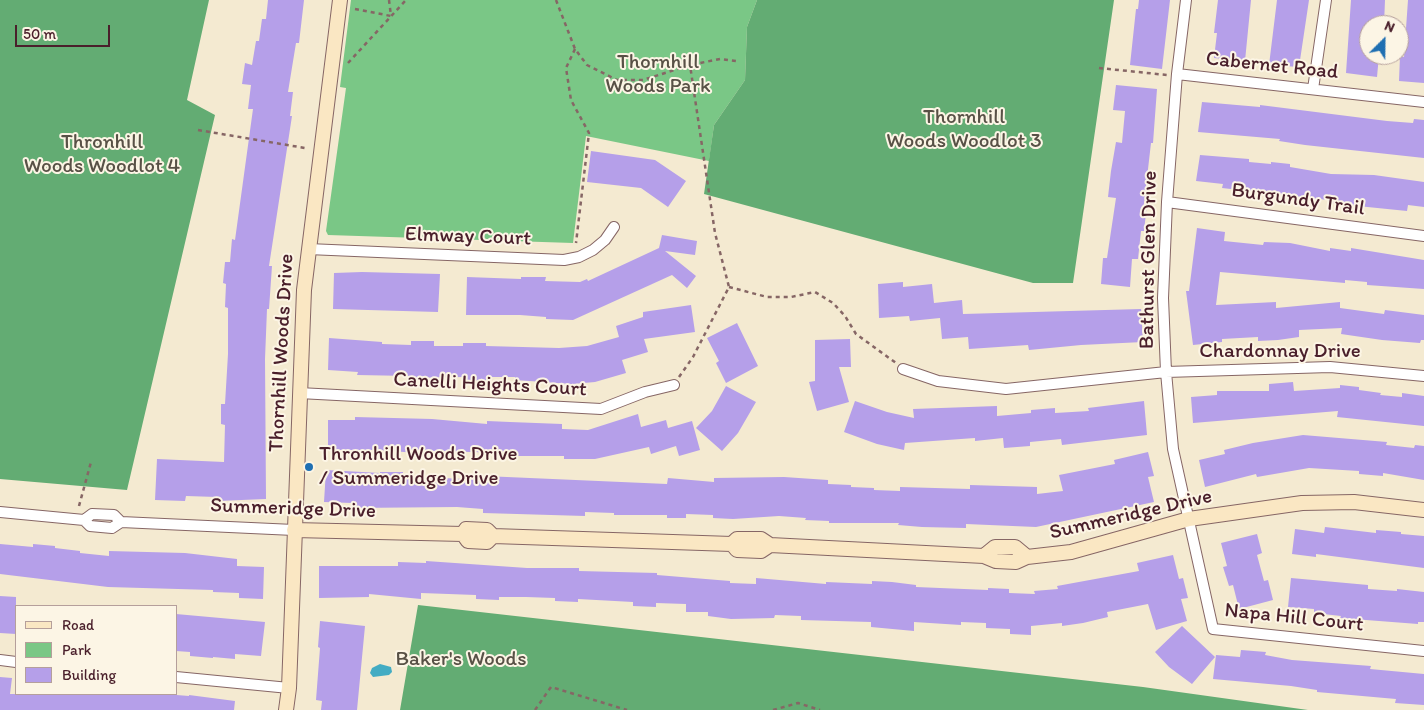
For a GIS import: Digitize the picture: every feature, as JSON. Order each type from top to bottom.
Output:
[{"type":"street","name":"Thornhill Woods Drive","points":[[286,710],[289,688],[299,394],[308,249],[340,0]]},
{"type":"street","name":"Bathurst Glen Drive","points":[[1186,0],[1176,74],[1167,202],[1163,298],[1166,372],[1173,449],[1190,519]]},
{"type":"street","points":[[1314,89],[1326,0]]},
{"type":"street","name":"Cabernet Road","points":[[1176,74],[1424,102]]},
{"type":"street","name":"Burgundy Trail","points":[[1167,202],[1424,236]]},
{"type":"street","name":"Elmway Court","points":[[308,249],[564,260],[579,257],[593,250],[605,240],[614,227]]},
{"type":"street","name":"Chardonnay Drive","points":[[903,369],[938,381],[1006,388],[1166,372],[1330,367],[1424,376]]},
{"type":"street","name":"Canelli Heights Court","points":[[299,394],[601,409],[645,392],[674,385]]},
{"type":"street","name":"Summeridge Drive","points":[[0,512],[84,520],[90,526],[112,528],[121,522],[294,530],[463,534],[466,529],[487,530],[493,536],[732,544],[737,539],[761,540],[770,545],[984,556],[995,547],[1015,547],[1026,557],[1072,552],[1190,519],[1302,503],[1354,502],[1424,510]]},
{"type":"street","name":"Napa Hill Court","points":[[1190,519],[1213,629],[1424,651]]},
{"type":"street","points":[[0,660],[15,662]]},
{"type":"street","points":[[178,677],[289,688]]},
{"type":"path","points":[[389,0],[392,16]]},
{"type":"path","points":[[348,63],[406,0]]},
{"type":"path","points":[[556,0],[574,49],[587,65],[617,80],[644,80],[690,64],[720,59],[736,61]]},
{"type":"path","points":[[356,8],[392,16]]},
{"type":"path","points":[[574,49],[566,68],[571,100],[588,133],[576,243]]},
{"type":"path","points":[[674,385],[693,356],[729,288],[715,233],[690,64]]},
{"type":"path","points":[[1099,68],[1164,76],[1176,74]]},
{"type":"path","points":[[198,130],[305,148]]},
{"type":"path","points":[[729,288],[767,297],[790,297],[815,292],[833,303],[845,316],[856,334],[903,369]]},
{"type":"path","points":[[79,506],[92,462]]},
{"type":"path","points":[[535,710],[551,687],[627,710]]},
{"type":"path","points":[[773,710],[798,703],[820,710]]},
{"type":"green space","name":"Thronhill Woods Woodlot 4","points":[[0,0],[209,0],[187,100],[215,115],[127,490],[0,479]]},
{"type":"green space","name":"Thornhill Woods Park","points":[[351,0],[757,0],[747,27],[745,80],[714,125],[709,161],[586,136],[573,243],[328,235],[326,231],[346,88],[340,87]]},
{"type":"green space","name":"Thornhill Woods Woodlot 3","points":[[757,0],[1114,0],[1073,283],[1033,283],[704,194],[714,125],[745,80],[747,27]]},
{"type":"green space","name":"Baker's Woods","points":[[418,605],[1143,687],[1308,710],[400,710]]},
{"type":"water","points":[[380,664],[391,667],[392,672],[389,675],[373,677],[370,673],[372,668]]},
{"type":"building","points":[[268,0],[304,0],[299,43],[296,43],[288,92],[293,92],[290,116],[292,116],[269,266],[272,266],[269,309],[267,309],[265,359],[266,499],[217,501],[217,497],[186,496],[185,501],[155,500],[157,459],[224,462],[225,425],[221,424],[221,404],[225,404],[228,354],[228,308],[225,307],[226,284],[223,283],[225,262],[230,262],[232,239],[235,240],[253,109],[248,109],[251,85],[242,84],[245,63],[252,65],[256,41],[259,41],[262,19],[266,19]]},
{"type":"building","points":[[1139,0],[1170,0],[1162,69],[1130,65],[1136,9],[1138,9]]},
{"type":"building","points":[[1218,0],[1251,0],[1245,61],[1214,58],[1217,33],[1214,33]]},
{"type":"building","points":[[1277,0],[1309,0],[1299,67],[1269,65]]},
{"type":"building","points":[[1351,0],[1385,0],[1384,15],[1359,15],[1359,65],[1378,65],[1377,77],[1346,73]]},
{"type":"building","points":[[1408,0],[1424,0],[1424,83],[1399,81],[1400,65],[1409,65],[1409,15],[1407,15]]},
{"type":"building","points":[[1116,85],[1157,89],[1153,143],[1151,143],[1144,204],[1147,204],[1144,231],[1141,231],[1138,259],[1132,259],[1130,287],[1101,284],[1103,258],[1107,258],[1116,198],[1108,197],[1111,171],[1116,142],[1122,143],[1125,111],[1113,110]]},
{"type":"building","points":[[1202,102],[1260,107],[1260,105],[1387,121],[1413,123],[1414,119],[1424,120],[1424,158],[1305,145],[1279,141],[1280,139],[1198,132]]},
{"type":"building","points":[[591,151],[655,160],[686,181],[668,207],[641,188],[587,182]]},
{"type":"building","points":[[1200,155],[1249,159],[1249,162],[1290,164],[1290,167],[1331,174],[1374,175],[1424,182],[1424,207],[1408,205],[1407,211],[1328,203],[1328,200],[1222,188],[1223,184],[1196,181]]},
{"type":"building","points":[[1197,228],[1225,232],[1224,241],[1263,245],[1264,242],[1290,243],[1330,251],[1330,248],[1351,251],[1351,248],[1424,260],[1424,289],[1367,285],[1367,282],[1345,280],[1345,283],[1220,272],[1216,305],[1276,302],[1276,308],[1340,302],[1340,308],[1384,314],[1385,310],[1424,315],[1424,340],[1421,340],[1420,343],[1341,334],[1342,328],[1299,330],[1299,337],[1278,340],[1258,341],[1258,337],[1222,339],[1222,342],[1193,345],[1186,291],[1189,291]]},
{"type":"building","points":[[662,235],[697,241],[695,255],[665,251],[696,276],[687,288],[672,275],[573,320],[546,319],[546,317],[520,315],[466,315],[467,277],[521,279],[521,277],[546,277],[545,281],[580,282],[587,279],[588,281],[659,248]]},
{"type":"building","points":[[334,273],[440,274],[438,312],[333,309]]},
{"type":"building","points":[[903,282],[903,287],[932,284],[934,303],[962,300],[963,314],[1141,309],[1143,342],[1029,350],[1028,345],[969,349],[968,337],[942,339],[940,318],[910,321],[909,316],[879,318],[878,284]]},
{"type":"building","points":[[691,305],[695,332],[644,339],[648,352],[622,360],[626,373],[595,382],[572,384],[515,380],[515,377],[486,377],[486,381],[463,381],[463,377],[410,378],[410,376],[357,375],[358,372],[328,370],[329,338],[411,345],[411,341],[434,341],[434,346],[463,346],[463,343],[486,343],[486,346],[559,348],[587,346],[619,337],[616,326],[643,317],[643,312]]},
{"type":"building","points":[[737,323],[758,366],[726,383],[716,363],[719,361],[707,338]]},
{"type":"building","points":[[850,339],[851,367],[839,367],[849,402],[817,411],[809,382],[815,381],[815,340]]},
{"type":"building","points":[[1293,382],[1294,391],[1340,388],[1340,385],[1359,387],[1359,390],[1381,393],[1380,395],[1402,397],[1402,393],[1424,396],[1424,426],[1337,417],[1338,411],[1193,423],[1191,397],[1217,395],[1217,391],[1269,391],[1269,384]]},
{"type":"building","points":[[726,386],[756,402],[738,433],[722,451],[696,428],[712,411]]},
{"type":"building","points":[[855,401],[887,412],[914,418],[913,409],[997,406],[997,416],[1031,413],[1031,410],[1055,408],[1055,413],[1089,411],[1088,408],[1144,401],[1147,435],[1062,445],[1061,439],[1030,442],[1030,446],[1004,448],[1003,438],[975,441],[975,438],[905,443],[904,450],[877,444],[844,432]]},
{"type":"building","points":[[638,414],[641,427],[666,420],[668,428],[692,421],[700,450],[679,456],[676,446],[651,454],[649,447],[595,459],[564,459],[564,456],[512,456],[512,453],[430,451],[430,454],[378,450],[328,450],[328,420],[355,420],[355,417],[432,419],[487,424],[487,421],[562,424],[562,429],[588,430]]},
{"type":"building","points":[[1303,435],[1387,442],[1386,445],[1414,448],[1415,445],[1424,446],[1424,480],[1383,473],[1383,476],[1359,474],[1359,471],[1309,468],[1257,477],[1256,474],[1205,487],[1199,460],[1225,454],[1224,450],[1253,443]]},
{"type":"building","points":[[1148,452],[1154,476],[1148,477],[1154,502],[1036,527],[966,524],[966,528],[922,527],[898,525],[899,523],[829,523],[829,521],[779,516],[733,519],[713,518],[713,515],[686,514],[686,518],[667,518],[667,515],[614,515],[614,513],[585,512],[585,516],[483,513],[483,509],[457,507],[352,508],[352,503],[324,502],[326,470],[380,473],[403,472],[403,476],[484,480],[484,476],[667,484],[668,478],[714,482],[714,478],[784,477],[828,480],[828,484],[874,488],[874,490],[900,491],[900,487],[970,489],[970,485],[1037,487],[1037,494],[1063,491],[1059,475],[1115,464],[1114,460]]},
{"type":"building","points":[[1325,527],[1376,533],[1376,530],[1401,532],[1401,534],[1424,536],[1424,568],[1316,554],[1316,557],[1292,554],[1295,529],[1324,533]]},
{"type":"building","points":[[1257,534],[1262,553],[1257,555],[1264,581],[1268,580],[1273,600],[1239,609],[1233,585],[1229,586],[1223,567],[1227,566],[1221,543]]},
{"type":"building","points":[[0,544],[33,547],[33,544],[55,546],[55,548],[80,551],[80,553],[109,556],[109,551],[185,553],[237,559],[237,566],[264,567],[263,599],[239,598],[239,593],[213,592],[213,590],[108,587],[0,574]]},
{"type":"building","points":[[1173,555],[1179,579],[1183,578],[1188,598],[1181,599],[1187,621],[1156,630],[1148,604],[1107,612],[1108,617],[1083,623],[1062,626],[1062,623],[1031,626],[1031,635],[1010,634],[1010,629],[986,628],[986,623],[961,622],[961,625],[914,622],[914,631],[871,627],[871,622],[801,620],[801,616],[775,615],[774,618],[731,619],[708,616],[708,612],[686,612],[686,604],[656,603],[656,607],[633,606],[633,602],[578,599],[578,602],[555,601],[555,598],[526,597],[499,597],[499,600],[476,599],[476,595],[421,593],[421,599],[369,594],[369,597],[319,598],[319,566],[398,566],[398,562],[426,563],[426,561],[527,568],[579,568],[579,571],[657,573],[657,575],[730,581],[730,583],[756,584],[756,578],[826,584],[826,582],[872,584],[872,581],[916,585],[916,587],[1009,589],[1009,593],[1035,594],[1034,591],[1058,589],[1057,586],[1139,571],[1137,563]]},
{"type":"building","points":[[1291,578],[1368,585],[1368,589],[1397,591],[1397,589],[1424,592],[1424,622],[1418,622],[1418,624],[1340,618],[1341,616],[1314,613],[1314,609],[1288,607]]},
{"type":"building","points":[[0,596],[16,597],[15,634],[0,633]]},
{"type":"building","points":[[178,614],[265,622],[261,656],[235,654],[235,659],[213,658],[190,656],[190,652],[178,651]]},
{"type":"building","points":[[320,621],[365,626],[357,710],[321,710],[322,701],[316,700]]},
{"type":"building","points":[[1182,626],[1215,657],[1192,684],[1169,667],[1155,652]]},
{"type":"building","points":[[1241,650],[1266,652],[1265,655],[1292,660],[1371,666],[1370,669],[1424,674],[1424,705],[1395,703],[1396,699],[1317,692],[1317,690],[1291,686],[1213,679],[1216,655],[1240,657]]},
{"type":"building","points":[[0,677],[12,678],[10,694],[15,695],[189,695],[235,701],[234,710],[0,710]]},
{"type":"place","name":"Thronhill Woods Drive / Summeridge Drive","points":[[309,467]]}]
